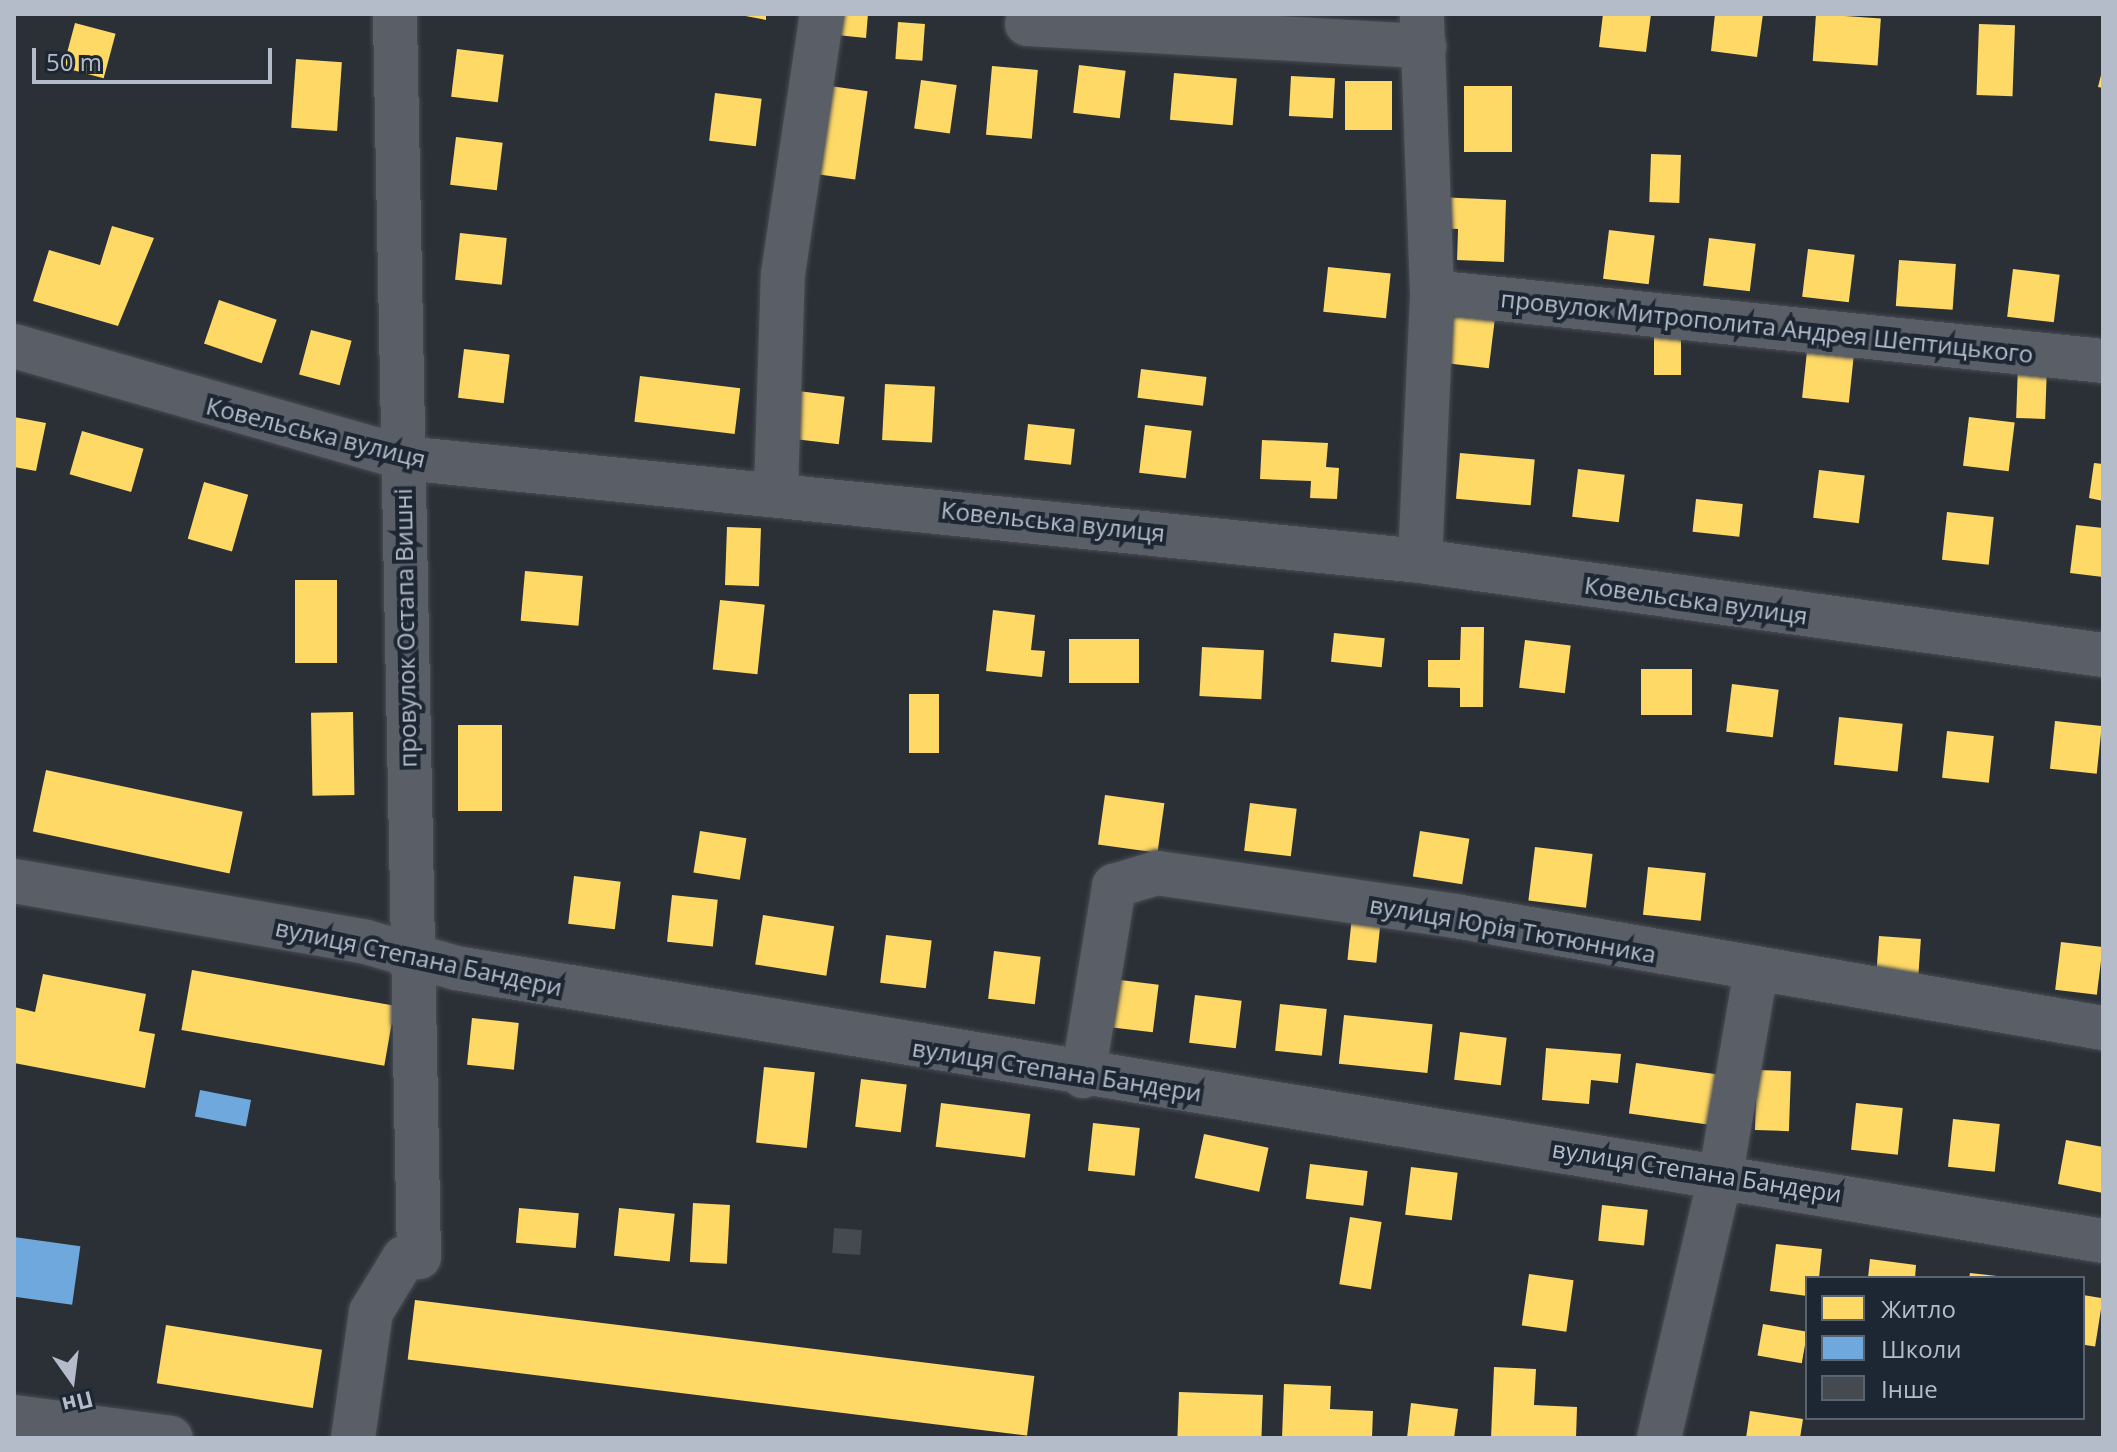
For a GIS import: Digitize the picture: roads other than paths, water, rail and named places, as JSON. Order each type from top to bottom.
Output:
[{"type":"street","name":"провулок Остапа Вишні","points":[[353,1438],[371,1312],[404,1258],[419,1257],[410,955],[395,14]]},
{"type":"street","points":[[776,491],[783,274],[822,14]]},
{"type":"street","points":[[1027,24],[1423,30],[1432,292],[1420,561]]},
{"type":"street","name":"провулок Митрополита Андрея Шептицького","points":[[1432,292],[2103,361]]},
{"type":"street","name":"Ковельська вулиця","points":[[14,346],[404,458],[776,491],[1420,561],[2103,655]]},
{"type":"street","name":"вулиця Юрія Тютюнника","points":[[1083,1076],[1114,886],[1157,873],[1455,916],[1756,971],[2103,1028]]},
{"type":"street","name":"вулиця Степана Бандери","points":[[14,881],[1083,1076],[1721,1173],[2103,1241]]},
{"type":"street","points":[[1659,1438],[1721,1173],[1756,971]]},
{"type":"street","points":[[14,1417],[171,1438]]}]
